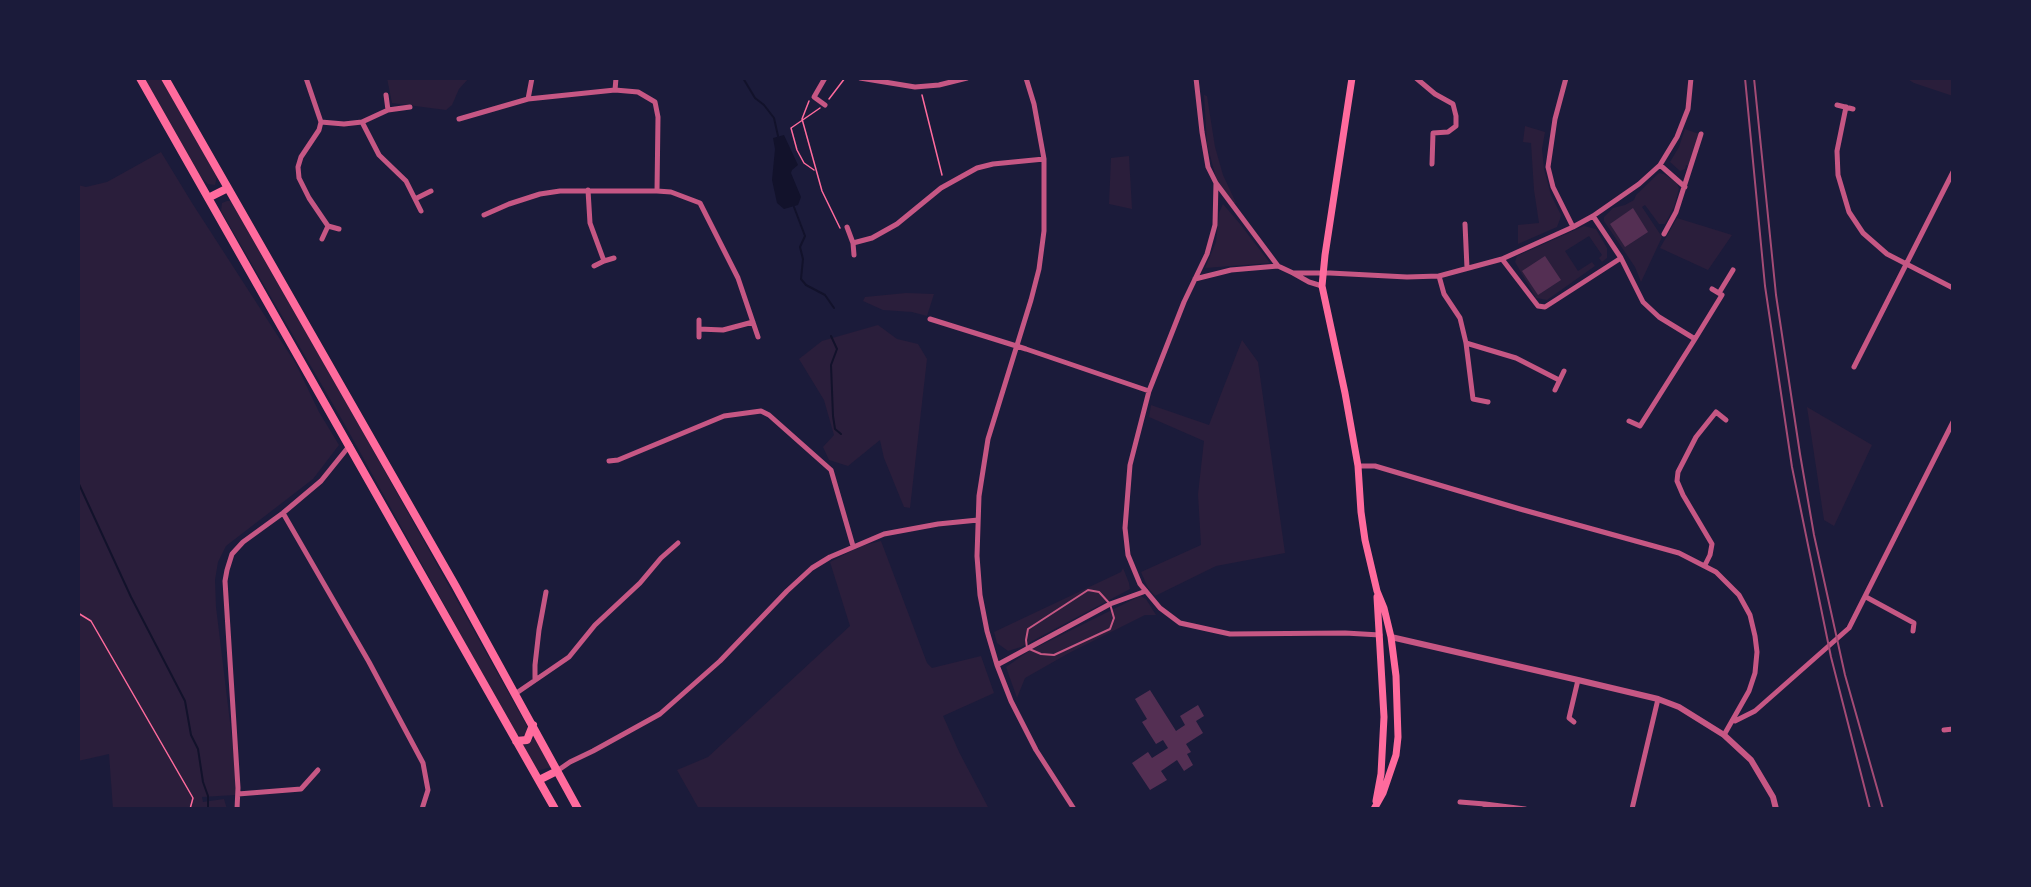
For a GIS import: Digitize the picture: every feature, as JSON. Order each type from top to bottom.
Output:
[{"type":"highway","points":[[140,78],[555,809]]},
{"type":"highway","points":[[165,78],[433,546],[578,809]]},
{"type":"highway","points":[[208,198],[228,188]]},
{"type":"highway","points":[[516,741],[527,740],[532,725]]},
{"type":"highway","points":[[539,780],[557,771]]},
{"type":"main road","points":[[1352,78],[1322,286],[1345,393],[1358,466],[1361,512],[1377,591],[1384,742],[1374,809]]},
{"type":"main road","points":[[1374,809],[1391,773],[1398,737],[1396,676],[1391,637],[1377,591]]},
{"type":"main road","points":[[1380,635],[1391,637]]},
{"type":"street","points":[[306,78],[321,122],[319,130],[301,157],[298,167],[299,178],[328,226],[339,230]]},
{"type":"street","points":[[528,99],[532,78]]},
{"type":"street","points":[[615,78],[615,90]]},
{"type":"street","points":[[825,78],[814,97],[825,105]]},
{"type":"street","points":[[860,78],[915,87],[939,85],[967,78]]},
{"type":"street","points":[[1026,78],[1034,104],[1044,159],[1044,231],[1039,269],[1018,347],[988,439],[979,496],[980,595],[987,631],[1011,701],[1036,750],[1074,809]]},
{"type":"street","points":[[1196,78],[1208,167],[1216,183],[1278,266],[1322,286]]},
{"type":"street","points":[[1416,78],[1435,94],[1453,104],[1456,116],[1456,126],[1448,132],[1433,133],[1432,164]]},
{"type":"street","points":[[1566,78],[1555,119],[1548,167],[1553,187],[1573,227]]},
{"type":"street","points":[[1293,273],[1439,276],[1502,259],[1573,227],[1639,184],[1660,165],[1677,137],[1688,109],[1691,78]]},
{"type":"street","points":[[459,119],[528,99],[615,90],[638,92],[655,102],[658,117],[657,191]]},
{"type":"street","points":[[387,95],[388,110]]},
{"type":"street","points":[[1837,105],[1853,109]]},
{"type":"street","points":[[321,122],[344,124],[362,122],[388,110],[410,107]]},
{"type":"street","points":[[1846,107],[1837,151],[1838,175],[1848,212],[1871,242],[1887,254],[1953,288]]},
{"type":"street","points":[[362,122],[379,155],[406,181],[421,211]]},
{"type":"street","points":[[1664,234],[1676,212],[1701,135]]},
{"type":"street","points":[[853,243],[872,238],[897,224],[940,188],[971,170],[985,165],[1044,159]]},
{"type":"street","points":[[1660,165],[1685,187]]},
{"type":"street","points":[[1854,367],[1953,172]]},
{"type":"street","points":[[1216,183],[1215,225],[1207,254],[1166,343],[1149,391],[1130,465],[1125,528],[1128,555],[1140,584],[1160,608],[1180,623],[1230,634],[1380,635]]},
{"type":"street","points":[[588,190],[590,223],[604,261]]},
{"type":"street","points":[[415,199],[431,191]]},
{"type":"street","points":[[483,215],[540,194],[560,191],[671,192],[700,203],[738,278],[758,337]]},
{"type":"street","points":[[1593,216],[1621,258],[1643,302],[1659,317],[1695,339]]},
{"type":"street","points":[[1465,224],[1467,268]]},
{"type":"street","points":[[322,239],[328,226]]},
{"type":"street","points":[[847,228],[853,243],[854,255]]},
{"type":"street","points":[[594,266],[614,258]]},
{"type":"street","points":[[1502,259],[1538,306],[1545,307],[1621,258]]},
{"type":"street","points":[[1195,279],[1231,270],[1278,266]]},
{"type":"street","points":[[1719,293],[1733,270]]},
{"type":"street","points":[[1439,276],[1444,294],[1460,318],[1466,343],[1473,399],[1488,402]]},
{"type":"street","points":[[1629,421],[1640,426],[1695,339],[1722,296],[1712,289]]},
{"type":"street","points":[[930,319],[1149,391]]},
{"type":"street","points":[[699,321],[699,338]]},
{"type":"street","points":[[699,329],[723,330],[753,322]]},
{"type":"street","points":[[1466,343],[1516,358],[1559,380]]},
{"type":"street","points":[[1555,390],[1564,371]]},
{"type":"street","points":[[609,461],[618,460],[724,417],[761,411],[770,415],[831,470],[853,546]]},
{"type":"street","points":[[1705,565],[1712,544],[1683,495],[1677,481],[1678,472],[1696,437],[1716,412],[1726,420]]},
{"type":"street","points":[[1733,722],[1755,711],[1849,628],[1953,422]]},
{"type":"street","points":[[237,809],[225,581],[227,570],[232,554],[243,542],[321,481],[350,445]]},
{"type":"street","points":[[1358,466],[1375,466],[1679,553],[1705,565],[1724,579],[1739,595],[1750,615],[1755,636],[1755,673],[1749,691],[1724,735]]},
{"type":"street","points":[[283,513],[369,662],[423,763],[428,790],[422,809]]},
{"type":"street","points":[[557,771],[660,714],[720,661],[787,591],[812,568],[830,557],[884,534],[909,528],[978,520]]},
{"type":"street","points":[[515,694],[569,657],[594,625],[640,584],[661,558],[678,543]]},
{"type":"street","points":[[997,665],[1110,604],[1146,591]]},
{"type":"street","points":[[535,680],[534,665],[546,592]]},
{"type":"street","points":[[1866,597],[1914,623],[1912,631]]},
{"type":"street","points":[[1391,637],[1658,699],[1679,707],[1724,735],[1751,760],[1773,797],[1776,809]]},
{"type":"street","points":[[1569,720],[1578,680]]},
{"type":"street","points":[[1632,809],[1658,699]]},
{"type":"street","points":[[1944,730],[1953,729]]},
{"type":"street","points":[[238,794],[301,789],[318,770]]},
{"type":"street","points":[[1460,802],[1485,807],[1526,809]]},
{"type":"lane","points":[[1088,590],[1099,592],[1110,604],[1114,618],[1110,629],[1054,656],[1027,648],[1028,629],[1088,590]]},
{"type":"path","points":[[816,171],[804,163],[792,138],[791,128],[825,105],[845,78]]},
{"type":"path","points":[[921,92],[942,175]]},
{"type":"path","points":[[814,97],[808,101],[802,119],[822,190],[840,228],[847,228]]},
{"type":"path","points":[[78,613],[91,621],[193,798],[190,809]]},
{"type":"shaded area","points":[[144,78],[161,78],[217,176],[215,185],[208,184],[198,174]]},
{"type":"shaded area","points":[[387,78],[469,78],[459,89],[452,105],[446,110],[392,103]]},
{"type":"shaded area","points":[[1906,78],[1953,78],[1953,96],[1914,83]]},
{"type":"shaded area","points":[[1204,95],[1207,96],[1215,147],[1223,175],[1236,203],[1233,203],[1216,178],[1207,144]]},
{"type":"shaded area","points":[[1525,126],[1545,132],[1542,149],[1544,169],[1551,195],[1561,215],[1557,227],[1518,244],[1518,225],[1539,223],[1531,143],[1523,142]]},
{"type":"shaded area","points":[[1685,129],[1699,134],[1689,166],[1686,165],[1685,169],[1680,171],[1670,162],[1679,147]]},
{"type":"shaded area","points":[[784,135],[798,165],[791,173],[801,197],[798,205],[784,209],[777,203],[772,180],[775,149],[773,138]]},
{"type":"shaded area","points":[[161,152],[296,364],[319,412],[339,445],[313,479],[226,546],[218,562],[215,580],[216,607],[238,788],[235,795],[202,797],[203,802],[224,799],[227,809],[113,809],[109,754],[78,761],[78,185],[86,187],[107,182]]},
{"type":"shaded area","points":[[1129,156],[1132,209],[1109,204],[1111,158]]},
{"type":"shaded area","points":[[1659,173],[1677,183],[1679,189],[1674,207],[1665,224],[1659,224],[1645,205],[1642,207],[1662,237],[1641,282],[1635,267],[1604,221],[1604,217],[1613,208],[1634,200],[1636,195]]},
{"type":"shaded area","points":[[227,201],[234,204],[373,450],[527,726],[526,734],[521,736],[515,733],[345,425],[221,211],[222,203]]},
{"type":"shaded area","points":[[1223,204],[1270,263],[1205,268],[1216,242],[1219,213]]},
{"type":"shaded area","points":[[1677,218],[1732,235],[1708,270],[1660,248]]},
{"type":"shaded area","points":[[1584,226],[1596,229],[1607,248],[1607,258],[1602,262],[1599,258],[1602,255],[1589,236],[1565,251],[1578,271],[1592,262],[1595,266],[1547,300],[1536,298],[1515,262],[1517,256]]},
{"type":"shaded area","points":[[906,293],[934,294],[927,316],[912,312],[883,310],[863,301],[865,297]]},
{"type":"shaded area","points":[[878,325],[897,339],[918,344],[927,359],[910,508],[904,507],[884,458],[880,440],[848,466],[829,460],[823,447],[834,435],[824,400],[799,359],[822,341]]},
{"type":"shaded area","points":[[1242,340],[1258,362],[1285,553],[1216,566],[1155,596],[1148,588],[1141,572],[1201,545],[1198,494],[1204,441],[1149,417],[1151,405],[1209,425]]},
{"type":"shaded area","points":[[1807,407],[1872,445],[1834,526],[1824,520]]},
{"type":"shaded area","points":[[881,541],[927,663],[932,668],[981,656],[994,693],[943,716],[989,809],[699,809],[677,770],[708,757],[850,626],[830,562],[861,546]]},
{"type":"shaded area","points":[[1123,568],[1130,589],[1021,647],[1008,651],[997,643],[994,632],[1121,572]]},
{"type":"shaded area","points":[[1140,596],[1146,599],[1156,615],[1145,615],[1025,678],[1017,698],[1006,667],[1029,651]]},
{"type":"shaded area","points":[[535,738],[551,767],[537,771],[523,745]]},
{"type":"building","points":[[1633,208],[1648,232],[1625,247],[1610,224]]},
{"type":"building","points":[[1545,256],[1561,280],[1538,295],[1522,271]]},
{"type":"building","points":[[1150,690],[1176,731],[1185,725],[1180,716],[1198,705],[1204,716],[1196,721],[1203,733],[1186,744],[1191,752],[1187,754],[1193,765],[1184,771],[1177,760],[1161,771],[1167,780],[1150,790],[1132,763],[1148,752],[1152,758],[1168,748],[1163,740],[1156,744],[1142,722],[1147,719],[1135,699]]},
{"type":"waterway","points":[[743,78],[755,98],[774,118],[778,136]]},
{"type":"waterway","points":[[794,207],[805,236],[800,247],[803,259],[801,279],[806,285],[825,295],[834,308]]},
{"type":"waterway","points":[[831,336],[837,349],[831,365],[833,416],[835,429],[841,434]]},
{"type":"waterway","points":[[78,482],[131,597],[185,701],[191,735],[198,749],[203,782],[208,796],[208,809]]},
{"type":"railway","points":[[1745,78],[1765,286],[1792,467],[1831,657],[1870,809]]},
{"type":"railway","points":[[1754,78],[1776,295],[1814,535],[1845,675],[1883,809]]}]
